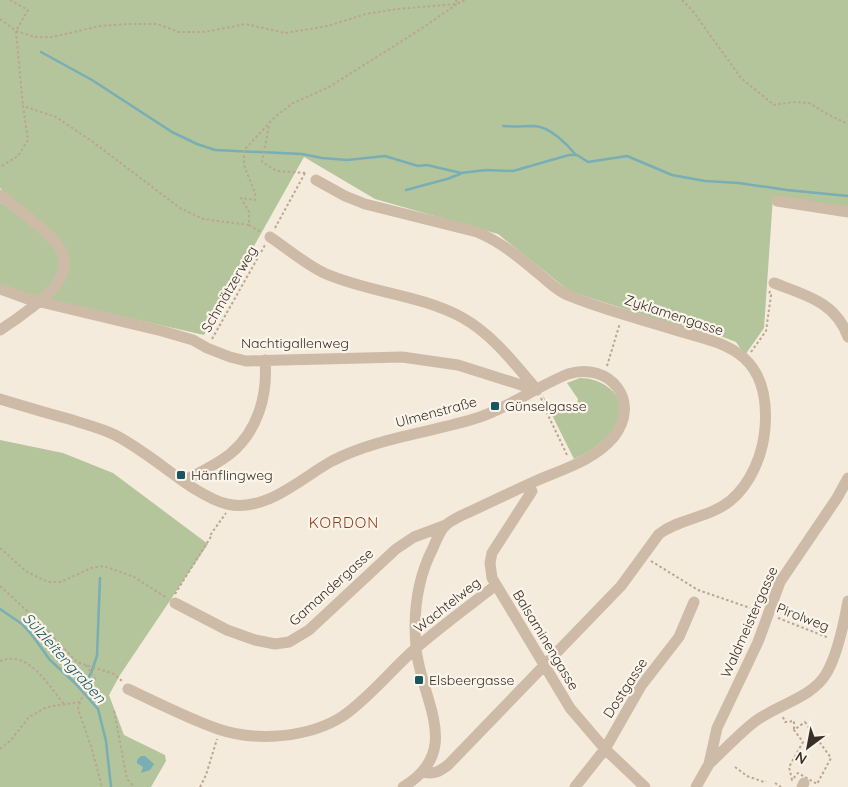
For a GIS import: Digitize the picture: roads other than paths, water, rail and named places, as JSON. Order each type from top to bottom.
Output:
[{"type":"street","name":"Zyklamengasse","points":[[316,180],[345,196],[365,204],[487,236],[508,249],[568,296],[718,343],[745,359],[754,370],[764,395],[765,434],[753,471],[738,493],[730,501],[703,516],[666,529],[653,540],[621,586],[448,765],[440,771],[430,774],[424,772]]},
{"type":"street","points":[[0,195],[53,240],[61,252],[63,266],[60,281],[55,288],[0,330]]},
{"type":"street","points":[[776,201],[848,212]]},
{"type":"street","points":[[270,237],[311,266],[324,272],[361,285],[416,299],[464,318],[508,355],[537,389]]},
{"type":"street","points":[[772,286],[810,298],[831,310],[842,322],[848,336]]},
{"type":"street","name":"Nachtigallenweg","points":[[0,288],[28,299],[193,340],[230,357],[246,360],[402,357],[432,360],[467,367],[537,389]]},
{"type":"street","points":[[183,481],[210,467],[241,444],[256,419],[261,406],[266,378],[265,360]]},
{"type":"street","name":"Ulmenstraße","points":[[0,399],[114,434],[206,496],[235,506],[253,505],[271,498],[332,461],[352,452],[388,440],[481,416],[559,378],[578,371],[604,376],[616,386],[622,394],[626,412],[614,437],[594,455],[469,512],[446,525]]},
{"type":"street","name":"Waldmeistergasse","points":[[696,787],[709,764],[717,728],[758,642],[783,577],[837,498],[848,478]]},
{"type":"street","name":"Balsaminengasse","points":[[532,491],[492,554],[490,570],[496,585],[570,708],[605,748],[645,787]]},
{"type":"street","points":[[403,787],[424,772],[434,752],[436,731],[416,648],[416,603],[421,579],[432,550],[446,525]]},
{"type":"street","name":"Gamandergasse","points":[[173,602],[227,630],[248,638],[275,644],[289,642],[309,630],[396,549],[414,537],[446,525]]},
{"type":"street","name":"Wachtelweg","points":[[416,648],[496,585]]},
{"type":"street","points":[[709,764],[753,723],[810,690],[823,679],[829,669],[839,641],[848,601]]},
{"type":"street","name":"Dostgasse","points":[[575,787],[605,748],[641,686],[679,636],[694,602]]},
{"type":"street","points":[[128,689],[220,730],[265,736],[305,733],[343,716],[416,648]]},
{"type":"water","points":[[141,756],[145,756],[154,764],[150,770],[141,773],[143,767],[137,763],[137,760]]},
{"type":"waterway","points":[[41,52],[92,80],[172,132],[215,150],[302,154],[347,160],[385,156],[418,166],[427,165],[461,173],[486,170],[513,171],[569,155],[577,155],[588,162],[627,156],[672,175],[705,181],[739,183],[848,196]]},
{"type":"waterway","points":[[503,126],[541,127],[558,137],[576,155]]},
{"type":"waterway","points":[[406,190],[460,174]]},
{"type":"waterway","points":[[81,689],[91,673],[97,656],[100,578]]},
{"type":"waterway","name":"Sülzleitengraben","points":[[0,609],[22,624],[50,660],[75,683],[98,709],[106,741],[111,787]]},
{"type":"place","name":"Günselgasse","points":[[495,406]]},
{"type":"place","name":"Hänflingweg","points":[[181,475]]},
{"type":"place","name":"Elsbeergasse","points":[[419,680]]},
{"type":"district","name":"KORDON","points":[[344,523]]}]
